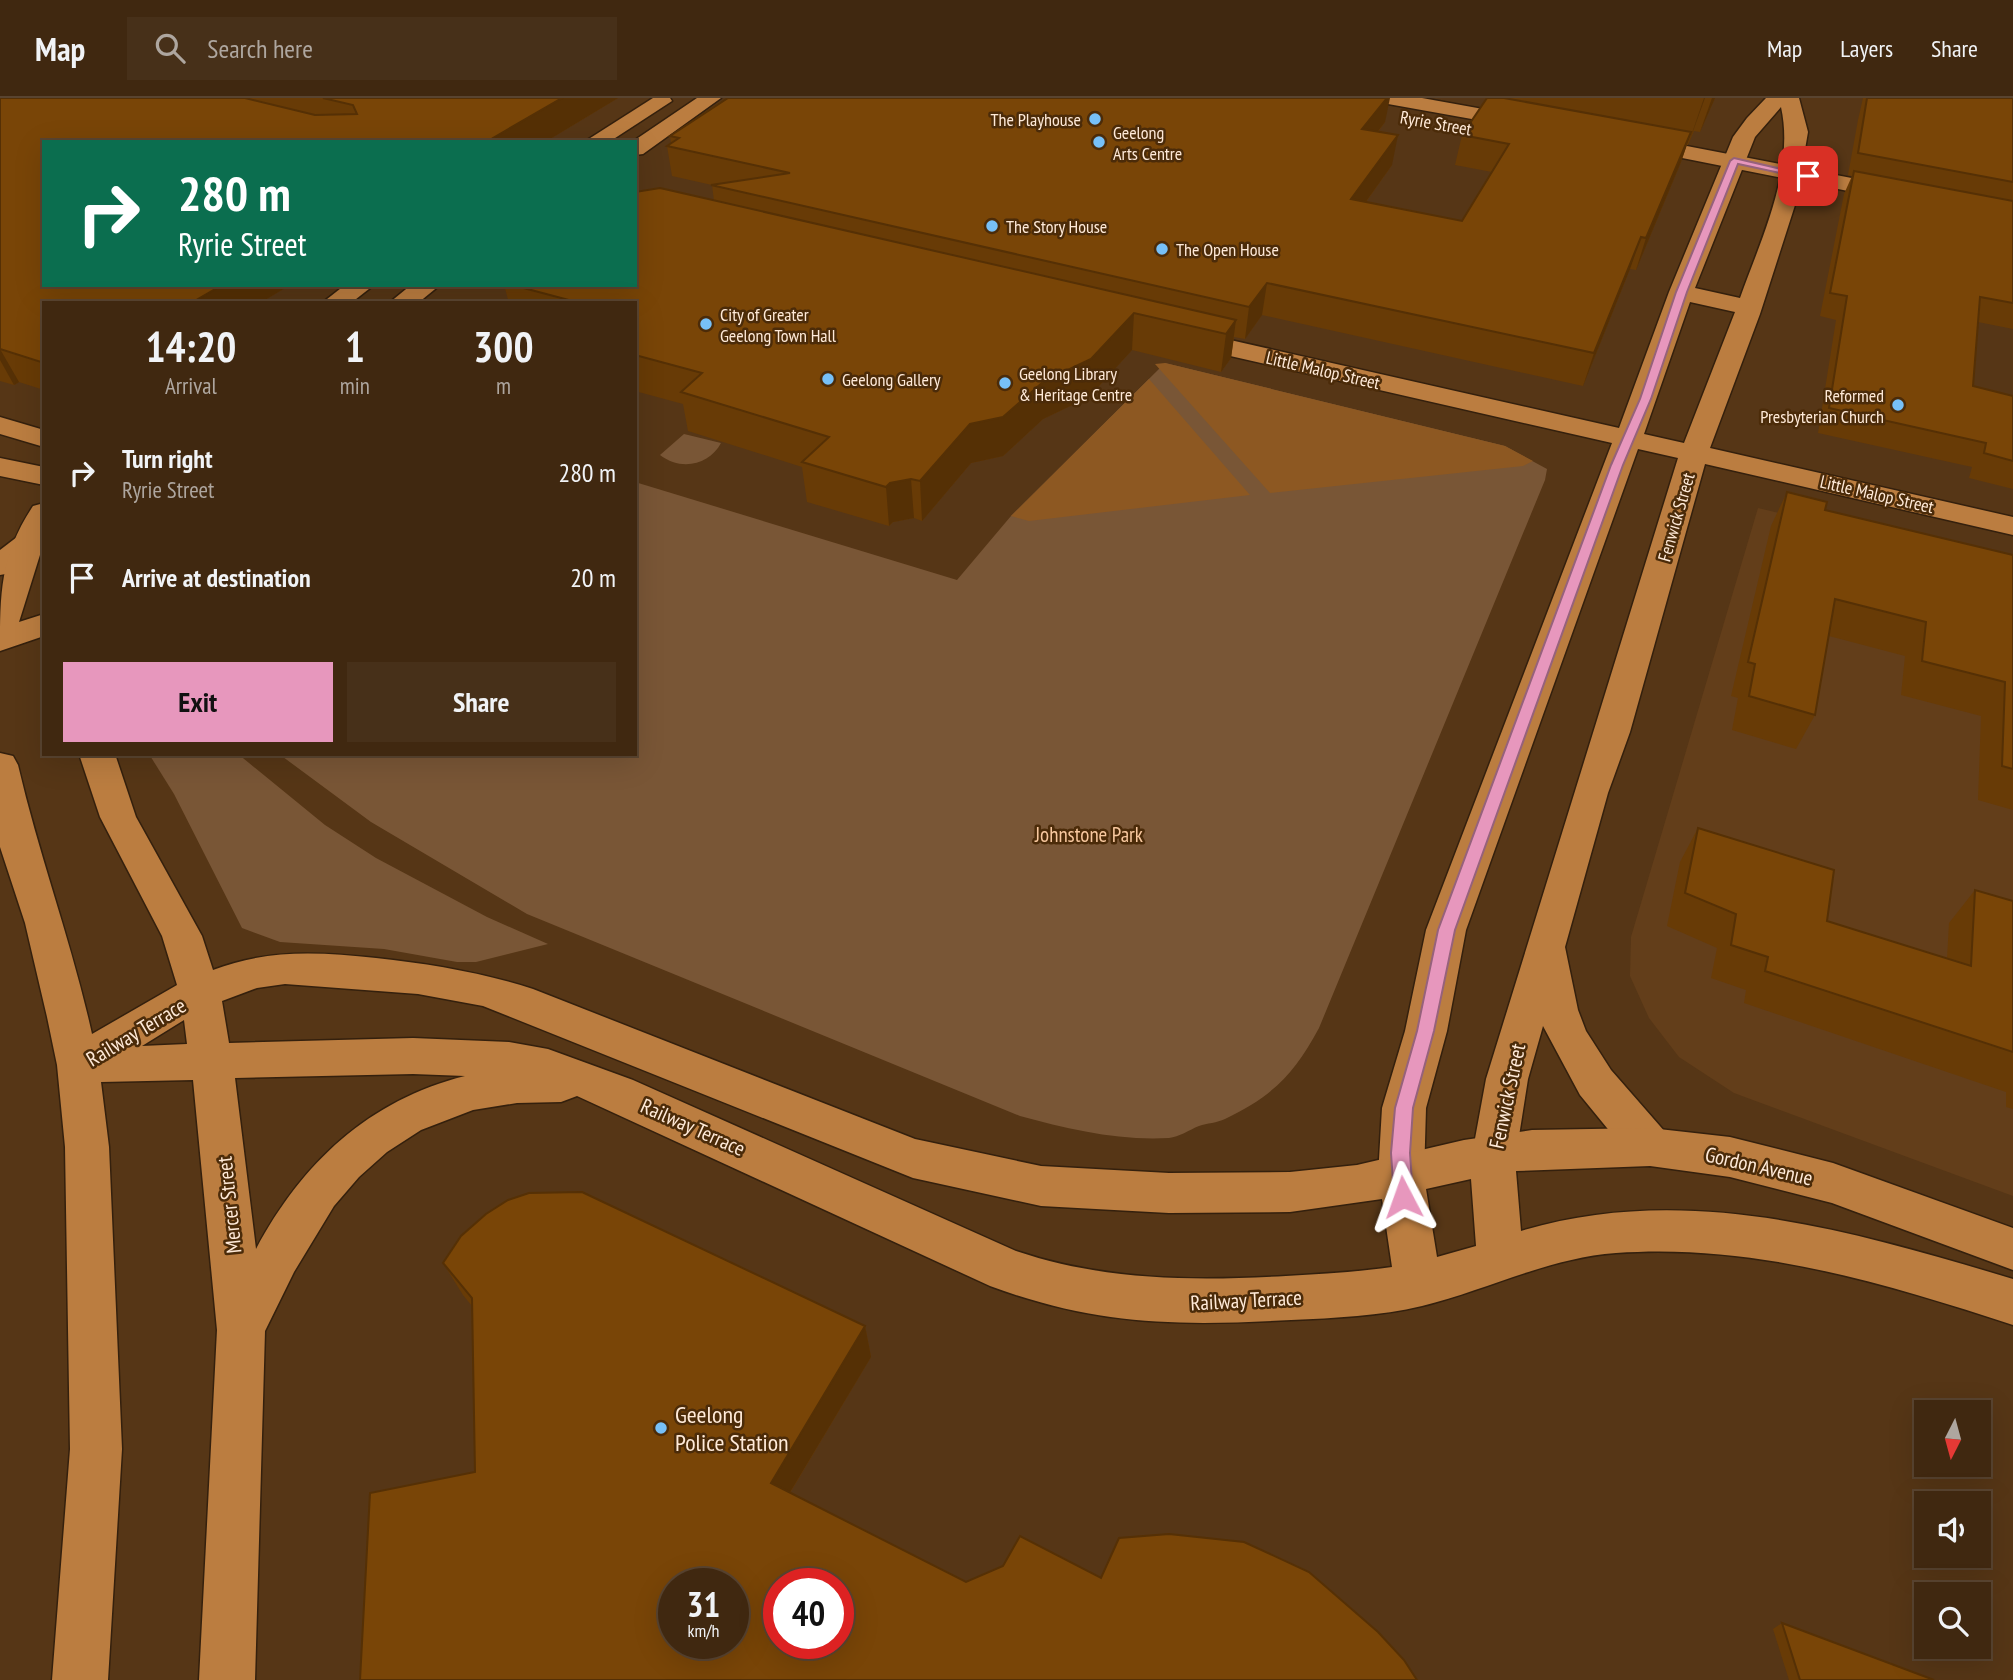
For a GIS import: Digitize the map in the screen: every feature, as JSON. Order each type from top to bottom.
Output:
[{"type":"street","points":[[597,140],[667,98]]},
{"type":"street","points":[[637,148],[711,98]]},
{"type":"street","name":"Ryrie Street","points":[[1367,110],[1548,134],[1388,98]]},
{"type":"street","points":[[1421,1284],[1412,1252],[1401,1176],[1404,1108],[1426,1031],[1446,930],[1627,439],[1645,399],[1681,292],[1754,122],[1778,98]]},
{"type":"street","name":"Fenwick Street","points":[[1501,1258],[1494,1213],[1494,1155],[1507,1079],[1590,793],[1613,732],[1694,452],[1749,308],[1792,174],[1797,132],[1789,98]]},
{"type":"street","points":[[1616,146],[1921,198]]},
{"type":"street","points":[[339,301],[359,287]]},
{"type":"street","points":[[404,301],[425,287]]},
{"type":"street","points":[[1681,292],[1749,308]]},
{"type":"street","name":"Little Malop Street","points":[[1164,332],[2013,526]]},
{"type":"street","points":[[0,425],[42,438]]},
{"type":"street","points":[[0,467],[42,476]]},
{"type":"street","points":[[1,624],[28,543],[42,516]]},
{"type":"street","points":[[0,566],[28,543]]},
{"type":"street","points":[[1,624],[42,611]]},
{"type":"street","points":[[1,624],[42,624]]},
{"type":"street","name":"Mercer Street","points":[[98,756],[118,817],[182,936],[200,994],[212,1061],[241,1330],[227,1680]]},
{"type":"street","points":[[0,765],[17,842],[48,933],[78,1065],[89,1165],[96,1449],[88,1598],[80,1680]]},
{"type":"street","name":"Fenwick Street","points":[[1547,938],[1549,979],[1571,1046],[1594,1083],[1650,1147]]},
{"type":"street","name":"Railway Terrace","points":[[78,1065],[200,994],[247,976],[285,968],[462,982],[518,1001],[913,1158],[1041,1186],[1168,1194],[1240,1194],[1330,1188],[1401,1176],[1494,1155]]},
{"type":"street","name":"Railway Terrace","points":[[78,1065],[413,1056],[509,1060],[548,1067],[618,1093],[1007,1270],[1069,1292],[1144,1302],[1196,1303],[1364,1294],[1421,1284],[1501,1258]]},
{"type":"street","points":[[241,1330],[277,1254],[308,1203],[337,1167],[384,1128],[407,1114],[477,1092],[555,1084],[618,1093]]},
{"type":"street","name":"Gordon Avenue","points":[[1494,1155],[1567,1147],[1650,1147],[1730,1157],[1833,1183],[2013,1249]]},
{"type":"street","points":[[1501,1258],[1549,1243],[1615,1232],[1723,1233],[1826,1247],[2013,1302]]},
{"type":"shaded area","points":[[1165,363],[1505,446],[1533,461],[1523,466],[1270,493],[1155,364]]},
{"type":"shaded area","points":[[1149,379],[1250,495],[1029,521],[1011,516]]},
{"type":"shaded area","points":[[1758,508],[2013,568],[2013,1196],[1734,1093],[1679,1057],[1649,1018],[1630,976],[1631,937]]},
{"type":"green space","name":"Johnstone Park","points":[[1165,363],[1505,446],[1547,469],[1545,480],[1319,1028],[1291,1071],[1269,1092],[1225,1119],[1199,1126],[1180,1135],[1131,1138],[1093,1133],[1020,1116],[527,914],[371,822],[282,756],[637,756],[637,483],[957,580],[1011,516]]},
{"type":"green space","points":[[684,434],[721,443],[710,456],[695,463],[677,463],[660,455]]},
{"type":"green space","points":[[150,756],[240,756],[325,825],[376,858],[487,917],[548,944],[476,962],[457,962],[384,949],[280,942],[242,928],[174,794]]},
{"type":"building","points":[[0,98],[245,98],[315,115],[357,114],[353,105],[323,98],[562,98],[489,140],[42,140],[42,287],[219,287],[194,301],[42,301],[42,362],[0,349]]},
{"type":"building","points":[[728,98],[1387,98],[1362,129],[1398,135],[1351,199],[1462,221],[1509,144],[1462,135],[1487,98],[1504,98],[1691,132],[1646,238],[1641,237],[1594,353],[1267,283],[1249,307],[711,185],[790,173],[667,146],[679,138],[670,136]]},
{"type":"building","points":[[1867,98],[2013,98],[2013,182],[1858,153]]},
{"type":"building","points":[[1854,171],[2013,201],[2013,303],[1980,297],[1973,386],[2013,396],[2013,461],[1984,453],[1986,443],[1829,408],[1847,296],[1830,293]]},
{"type":"building","points":[[660,188],[1236,320],[1226,334],[1134,313],[1091,359],[1044,381],[1003,417],[970,424],[920,481],[911,479],[890,483],[886,487],[802,462],[829,437],[681,392],[702,373],[637,356],[637,301],[572,301],[520,287],[637,287],[637,192]]},
{"type":"building","points":[[1787,492],[1827,502],[1825,510],[2013,555],[2013,769],[2002,766],[2005,682],[1922,661],[1926,622],[1835,599],[1815,715],[1749,696],[1755,664],[1748,662]]},
{"type":"building","points":[[1698,828],[1834,870],[1827,921],[1971,966],[1975,890],[2013,901],[2013,1052],[1765,971],[1768,957],[1731,945],[1736,914],[1685,893]]},
{"type":"building","name":"Geelong Police Station","points":[[582,1192],[865,1326],[771,1483],[966,1582],[1003,1566],[1020,1536],[1101,1578],[1119,1538],[1169,1534],[1244,1542],[1309,1572],[1378,1632],[1404,1660],[1417,1680],[360,1680],[370,1493],[475,1472],[472,1298],[443,1263],[461,1236],[486,1214],[508,1200],[529,1193]]},
{"type":"building","points":[[1782,1623],[1934,1680],[1800,1680]]},
{"type":"place","name":"The Playhouse","points":[[1095,119]]},
{"type":"place","name":"Geelong Arts Centre","points":[[1099,142]]},
{"type":"place","name":"The Story House","points":[[992,226]]},
{"type":"place","name":"The Open House","points":[[1162,249]]},
{"type":"place","name":"City of Greater Geelong Town Hall","points":[[706,324]]},
{"type":"place","name":"Geelong Gallery","points":[[828,379]]},
{"type":"place","name":"Geelong Library & Heritage Centre","points":[[1005,383]]},
{"type":"place","name":"Reformed Presbyterian Church","points":[[1898,405]]},
{"type":"place","name":"Geelong Police Station","points":[[661,1428]]},
{"type":"route","points":[[1403,1197],[1401,1133],[1404,1108],[1426,1031],[1446,930],[1617,465],[1645,399],[1681,292],[1717,211],[1734,161],[1808,176]]}]
